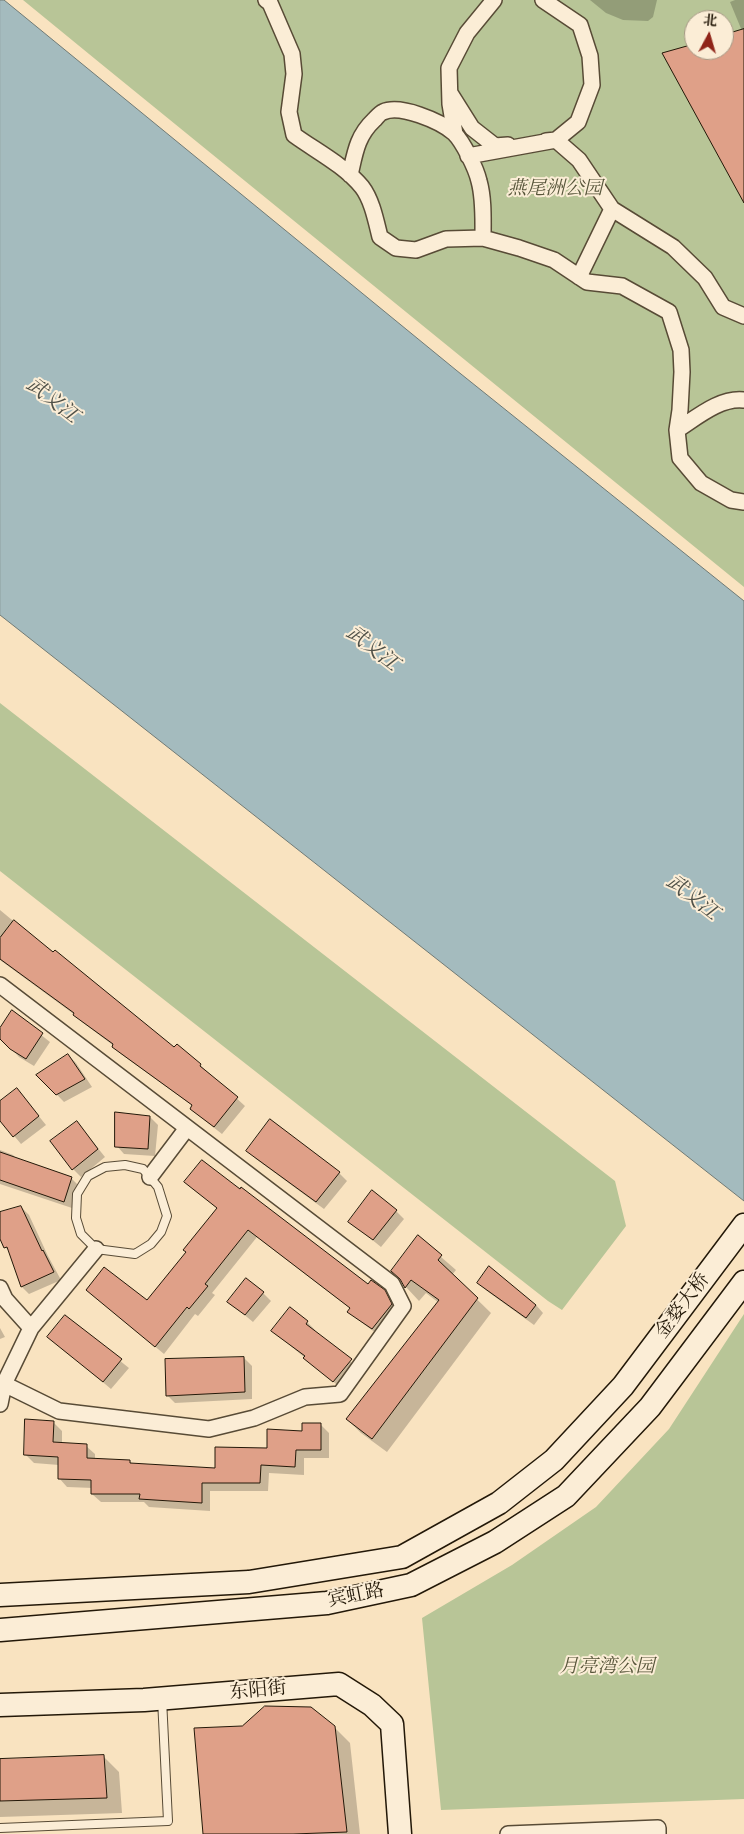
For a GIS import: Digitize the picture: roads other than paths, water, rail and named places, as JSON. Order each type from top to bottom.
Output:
[{"type":"main road","name":"金婺大桥","points":[[623,1386],[744,1225]]},
{"type":"main road","name":"金婺大桥","points":[[650,1408],[744,1282]]},
{"type":"main road","name":"宾虹路","points":[[0,1595],[249,1582],[402,1557],[499,1503],[554,1460],[623,1386]]},
{"type":"main road","name":"宾虹路","points":[[0,1630],[327,1603],[412,1585],[495,1542],[566,1496],[650,1408]]},
{"type":"main road","name":"东阳街","points":[[0,1706],[162,1699],[339,1684],[372,1705],[392,1724],[400,1834]]},
{"type":"street","points":[[266,0],[270,4],[292,54],[294,74],[290,112],[294,136],[350,175],[363,188],[374,214],[380,237],[396,248],[416,250],[446,239],[482,238],[554,260],[587,282],[622,286],[669,312],[681,350],[682,372],[677,430],[680,458],[701,483],[731,500],[744,502]]},
{"type":"street","points":[[482,238],[483,204],[479,180],[455,134],[449,68],[467,33],[494,0]]},
{"type":"street","points":[[468,156],[556,140],[578,122],[592,85],[590,56],[580,25],[543,0]]},
{"type":"street","points":[[450,93],[472,128],[495,146],[556,140],[580,160],[612,209],[673,247],[706,278],[723,307],[744,316]]},
{"type":"street","points":[[350,175],[355,153],[364,130],[382,112],[404,110],[434,120],[455,134]]},
{"type":"street","points":[[579,276],[612,209]]},
{"type":"street","points":[[677,430],[715,406],[734,399],[744,400]]},
{"type":"street","points":[[0,985],[392,1284],[404,1306],[340,1394],[305,1397],[254,1418],[209,1429],[59,1411],[2,1385]]},
{"type":"street","points":[[150,1177],[186,1128]]},
{"type":"street","points":[[0,1404],[2,1385],[31,1328],[96,1249]]},
{"type":"street","points":[[0,1288],[5,1299],[31,1328]]},
{"type":"street","points":[[508,1834],[658,1828],[658,1834]]},
{"type":"lane","points":[[125,1164],[143,1169],[150,1177],[158,1187],[167,1216],[161,1232],[152,1244],[135,1254],[96,1249],[81,1234],[76,1218],[77,1194],[88,1176],[105,1167],[125,1164]]},
{"type":"lane","points":[[0,1828],[168,1821],[162,1699]]},
{"type":"water","name":"武义江","points":[[0,0],[4,0],[456,370],[744,601],[744,1201],[0,615]]},
{"type":"park label","name":"燕尾洲公园","points":[[555,189]]},
{"type":"park label","name":"月亮湾公园","points":[[607,1667]]}]
